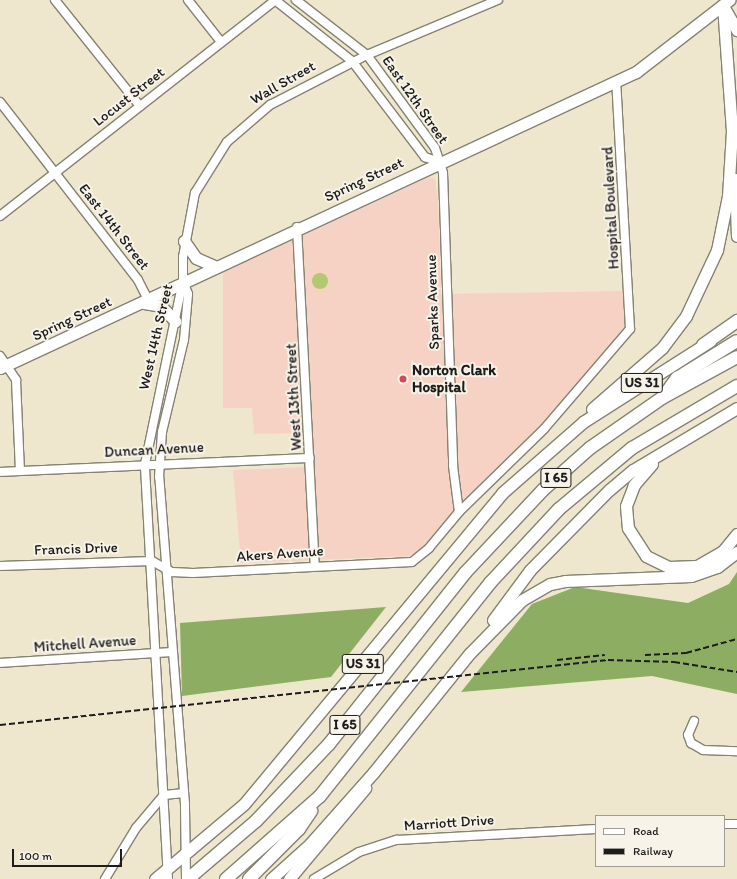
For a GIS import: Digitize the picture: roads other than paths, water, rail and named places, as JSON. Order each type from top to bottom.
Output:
[{"type":"highway","points":[[703,345],[737,321]]},
{"type":"highway","points":[[662,398],[677,378],[737,341]]},
{"type":"highway","name":"I 65","points":[[187,879],[210,861],[256,820],[329,744],[506,527],[590,448],[662,398],[737,357]]},
{"type":"highway","name":"I 65","points":[[226,879],[320,796],[533,534],[632,448],[722,393],[737,386]]},
{"type":"highway","points":[[249,879],[299,828],[320,796]]},
{"type":"main road","points":[[724,2],[737,30]]},
{"type":"main road","points":[[724,2],[737,236]]},
{"type":"main road","name":"Spring Street","points":[[2,363],[145,302],[214,266],[648,65],[724,2]]},
{"type":"main road","points":[[582,422],[591,410],[662,348],[686,316],[708,276],[722,231],[732,131]]},
{"type":"main road","points":[[184,241],[196,258],[214,266]]},
{"type":"main road","points":[[145,302],[161,306],[176,321]]},
{"type":"main road","points":[[719,334],[737,328]]},
{"type":"main road","name":"US 31","points":[[155,879],[168,874],[184,853],[253,794],[388,634],[474,523],[531,466],[582,422],[703,345]]},
{"type":"main road","points":[[271,879],[310,844],[373,773],[470,654],[530,570],[583,513],[633,470],[724,414],[737,408]]},
{"type":"main road","points":[[672,446],[641,475],[628,496],[626,523],[637,546],[657,562],[684,568],[712,559],[737,534]]},
{"type":"main road","points":[[470,654],[522,600],[550,584],[591,578],[659,580],[691,576],[717,568],[737,552]]},
{"type":"main road","points":[[289,879],[361,795],[373,773]]},
{"type":"street","points":[[55,0],[140,106]]},
{"type":"street","points":[[188,0],[221,42]]},
{"type":"street","name":"Locust Street","points":[[0,216],[275,0]]},
{"type":"street","name":"East 12th Street","points":[[275,0],[352,62],[425,157],[439,162]]},
{"type":"street","name":"East 12th Street","points":[[296,0],[366,54],[435,148],[439,162]]},
{"type":"street","name":"Wall Street","points":[[183,281],[184,241],[189,211],[202,177],[234,134],[274,102],[366,54],[498,0]]},
{"type":"street","name":"Hospital Boulevard","points":[[459,512],[544,429],[627,332],[630,306],[616,81]]},
{"type":"street","name":"East 14th Street","points":[[0,102],[54,174],[138,280],[145,302]]},
{"type":"street","name":"Sparks Avenue","points":[[439,162],[443,173],[454,496],[459,512]]},
{"type":"street","name":"West 13th Street","points":[[297,227],[315,565]]},
{"type":"street","name":"West 14th Street","points":[[168,874],[158,653],[145,464],[152,415],[176,321],[183,281]]},
{"type":"street","name":"West 14th Street","points":[[183,281],[188,294],[184,340],[162,432],[159,463],[165,570],[184,793],[184,853],[187,879]]},
{"type":"street","points":[[2,363],[16,380],[20,471]]},
{"type":"street","name":"Duncan Avenue","points":[[0,472],[159,463],[310,458]]},
{"type":"street","name":"Akers Avenue","points":[[152,561],[165,570],[193,573],[315,565],[412,562],[430,548],[459,512]]},
{"type":"street","name":"Francis Drive","points":[[0,566],[152,561]]},
{"type":"street","name":"Mitchell Avenue","points":[[0,663],[172,652]]},
{"type":"street","points":[[694,721],[688,735],[691,743],[703,750],[737,751]]},
{"type":"street","points":[[105,879],[136,828],[164,795],[184,793]]},
{"type":"street","points":[[725,824],[737,824]]},
{"type":"street","name":"Marriott Drive","points":[[314,879],[353,855],[397,840],[595,829]]},
{"type":"railway","points":[[645,655],[686,653],[737,639]]},
{"type":"railway","points":[[557,660],[605,655]]},
{"type":"railway","points":[[0,725],[608,660],[674,662],[737,672]]},
{"type":"place","name":"Norton Clark Hospital","points":[[403,379]]}]
